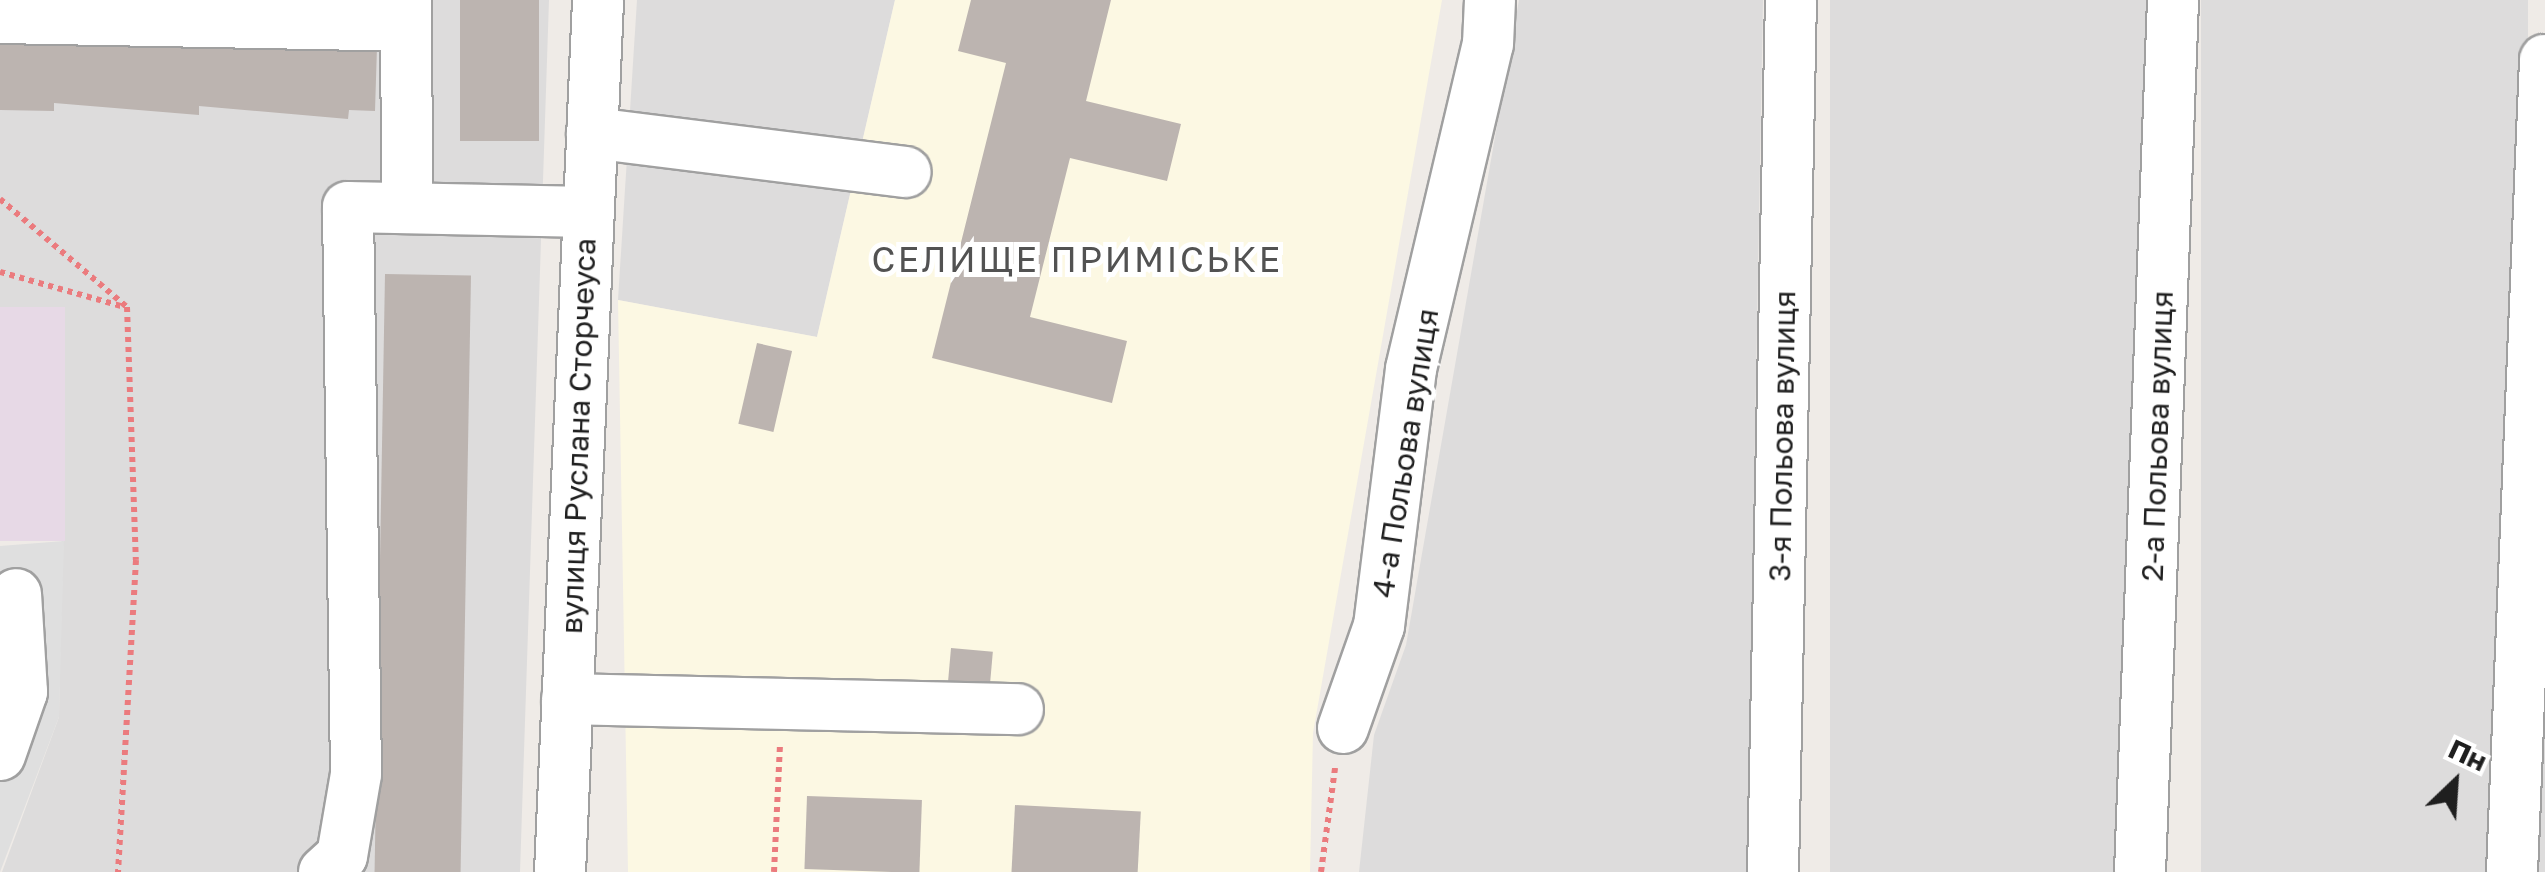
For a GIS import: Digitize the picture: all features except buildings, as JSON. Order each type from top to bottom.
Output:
[{"type":"street","name":"вулиця Руслана Сторчеуса","points":[[560,872],[598,0]]},
{"type":"street","name":"4-а Польова вулиця","points":[[1343,728],[1379,626],[1411,370],[1488,44],[1490,0]]},
{"type":"street","name":"3-я Польова вулиця","points":[[1772,872],[1791,0]]},
{"type":"street","name":"2-а Польова вулиця","points":[[2140,872],[2174,0]]},
{"type":"street","points":[[0,18],[406,13],[407,208]]},
{"type":"street","points":[[2512,872],[2545,60]]},
{"type":"street","points":[[592,133],[906,172]]},
{"type":"street","points":[[324,872],[342,856],[356,774],[348,207],[587,212]]},
{"type":"street","points":[[0,755],[22,692],[16,594]]},
{"type":"street","points":[[567,698],[1018,710]]},
{"type":"path","points":[[0,198],[126,307],[136,560],[118,872]]},
{"type":"path","points":[[0,272],[126,307]]},
{"type":"path","points":[[774,872],[781,704]]},
{"type":"path","points":[[1320,872],[1343,728]]},
{"type":"shaded area","points":[[0,0],[549,0],[520,872],[2,872],[59,717],[65,308],[0,309]]},
{"type":"shaded area","points":[[637,0],[895,0],[817,337],[618,300]]},
{"type":"shaded area","points":[[895,0],[1442,0],[1313,733],[1310,872],[628,872],[618,300],[817,337]]},
{"type":"shaded area","points":[[1519,0],[1763,0],[1747,872],[1359,872],[1374,735],[1406,645]]},
{"type":"shaded area","points":[[1830,0],[2148,0],[2148,872],[1830,872]]},
{"type":"shaded area","points":[[2201,0],[2528,0],[2528,872],[2201,872]]},
{"type":"shaded area","points":[[0,307],[65,307],[65,541],[0,541]]},
{"type":"shaded area","points":[[64,541],[59,717],[0,872],[0,546]]},
{"type":"shaded area","points":[[2545,611],[2545,872],[2534,872]]},
{"type":"district","name":"СЕЛИЩЕ ПРИМІСЬКЕ","points":[[1077,259]]}]
